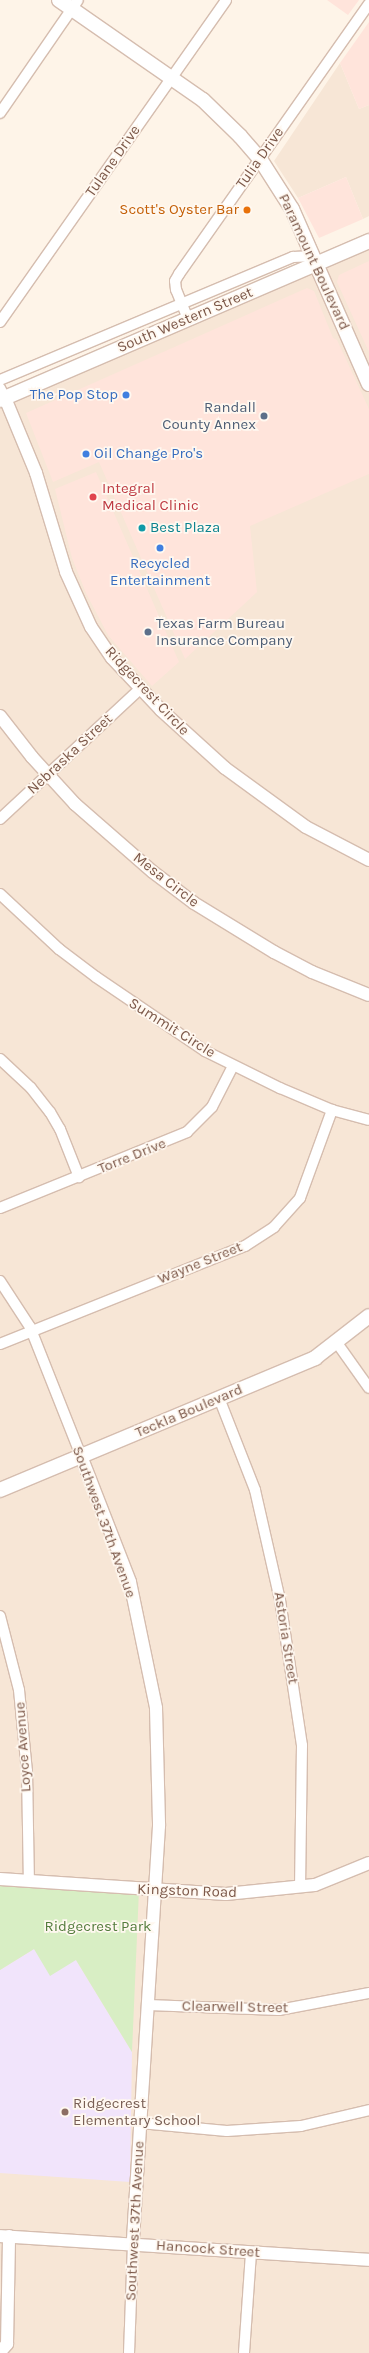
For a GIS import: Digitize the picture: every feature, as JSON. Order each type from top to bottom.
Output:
[{"type":"main road","name":"Paramount Boulevard","points":[[59,0],[75,4],[202,100],[240,136],[260,159],[292,209],[316,260],[369,384]]},
{"type":"main road","name":"South Western Street","points":[[2,395],[188,319],[316,260],[369,241]]},
{"type":"main road","name":"Teckla Boulevard","points":[[0,1490],[315,1358],[337,1343],[369,1316]]},
{"type":"street","name":"Tulane Drive","points":[[0,322],[226,0]]},
{"type":"street","points":[[0,113],[75,4]]},
{"type":"street","name":"Tulia Drive","points":[[188,319],[176,290],[176,281],[179,274],[369,4]]},
{"type":"street","points":[[0,380],[293,257],[316,260]]},
{"type":"street","name":"Ridgecrest Circle","points":[[2,395],[36,473],[66,572],[91,627],[112,658],[140,689],[194,742],[266,800],[306,826],[369,860]]},
{"type":"street","name":"Nebraska Street","points":[[0,819],[140,689]]},
{"type":"street","name":"Mesa Circle","points":[[0,716],[75,804],[115,839],[194,903],[274,952],[312,972],[369,995]]},
{"type":"street","name":"Summit Circle","points":[[0,894],[59,949],[169,1028],[233,1066],[332,1110],[369,1120]]},
{"type":"street","points":[[0,1059],[31,1088],[50,1112],[60,1129],[79,1177]]},
{"type":"street","name":"Torre Drive","points":[[0,1208],[187,1132],[212,1107],[233,1066]]},
{"type":"street","name":"Wayne Street","points":[[0,1344],[245,1246],[274,1228],[300,1198],[332,1110]]},
{"type":"street","name":"Southwest 37th Avenue","points":[[0,1281],[31,1331],[130,1582],[156,1708],[159,1826],[133,2244],[129,2353]]},
{"type":"street","points":[[337,1343],[369,1388]]},
{"type":"street","name":"Astoria Street","points":[[219,1398],[255,1490],[280,1600],[302,1745],[300,1886]]},
{"type":"street","name":"Loyce Avenue","points":[[0,1616],[19,1690],[27,1771],[29,1881]]},
{"type":"street","name":"Kingston Road","points":[[0,1879],[226,1894],[315,1885],[369,1862]]},
{"type":"street","name":"Clearwell Street","points":[[148,2005],[279,2010],[369,1993]]},
{"type":"street","points":[[140,2123],[234,2130],[301,2126],[369,2110]]},
{"type":"street","points":[[0,2352],[8,2344],[4,2236]]},
{"type":"street","name":"Hancock Street","points":[[4,2236],[369,2260]]},
{"type":"street","points":[[244,2353],[251,2252]]},
{"type":"shaded area","points":[[327,0],[359,0],[348,15]]},
{"type":"shaded area","points":[[369,22],[369,105],[359,109],[340,63]]},
{"type":"shaded area","points":[[340,63],[359,109],[369,105],[369,216],[363,219],[346,177],[298,198],[274,161]]},
{"type":"shaded area","points":[[346,177],[363,219],[319,238],[298,198]]},
{"type":"shaded area","points":[[369,240],[369,2353],[0,2353],[0,399]]},
{"type":"shaded area","points":[[369,261],[369,352],[337,282],[339,275]]},
{"type":"shaded area","points":[[307,288],[314,291],[333,338],[337,340],[369,409],[369,474],[250,526],[257,592],[185,659],[99,462],[53,482],[26,413]]},
{"type":"shaded area","points":[[96,472],[179,662],[152,686],[108,635],[86,593],[72,558],[55,489]]},
{"type":"shaded area","name":"Ridgecrest Elementary School","points":[[34,1949],[76,1960],[132,2052],[130,2182],[0,2173],[0,1970]]},
{"type":"green space","name":"Ridgecrest Park","points":[[0,1883],[139,1890],[132,2052],[76,1960],[50,1976],[34,1949],[0,1970]]},
{"type":"place","name":"Scott's Oyster Bar","points":[[247,210]]},
{"type":"place","name":"The Pop Stop","points":[[126,395]]},
{"type":"place","name":"Randall County Annex","points":[[264,416]]},
{"type":"place","name":"Oil Change Pro's","points":[[86,454]]},
{"type":"place","name":"Integral Medical Clinic","points":[[93,497]]},
{"type":"place","name":"Best Plaza","points":[[142,528]]},
{"type":"place","name":"Recycled Entertainment","points":[[160,548]]},
{"type":"place","name":"Texas Farm Bureau Insurance Company","points":[[148,632]]},
{"type":"place","name":"Ridgecrest Elementary School","points":[[65,2112]]}]
